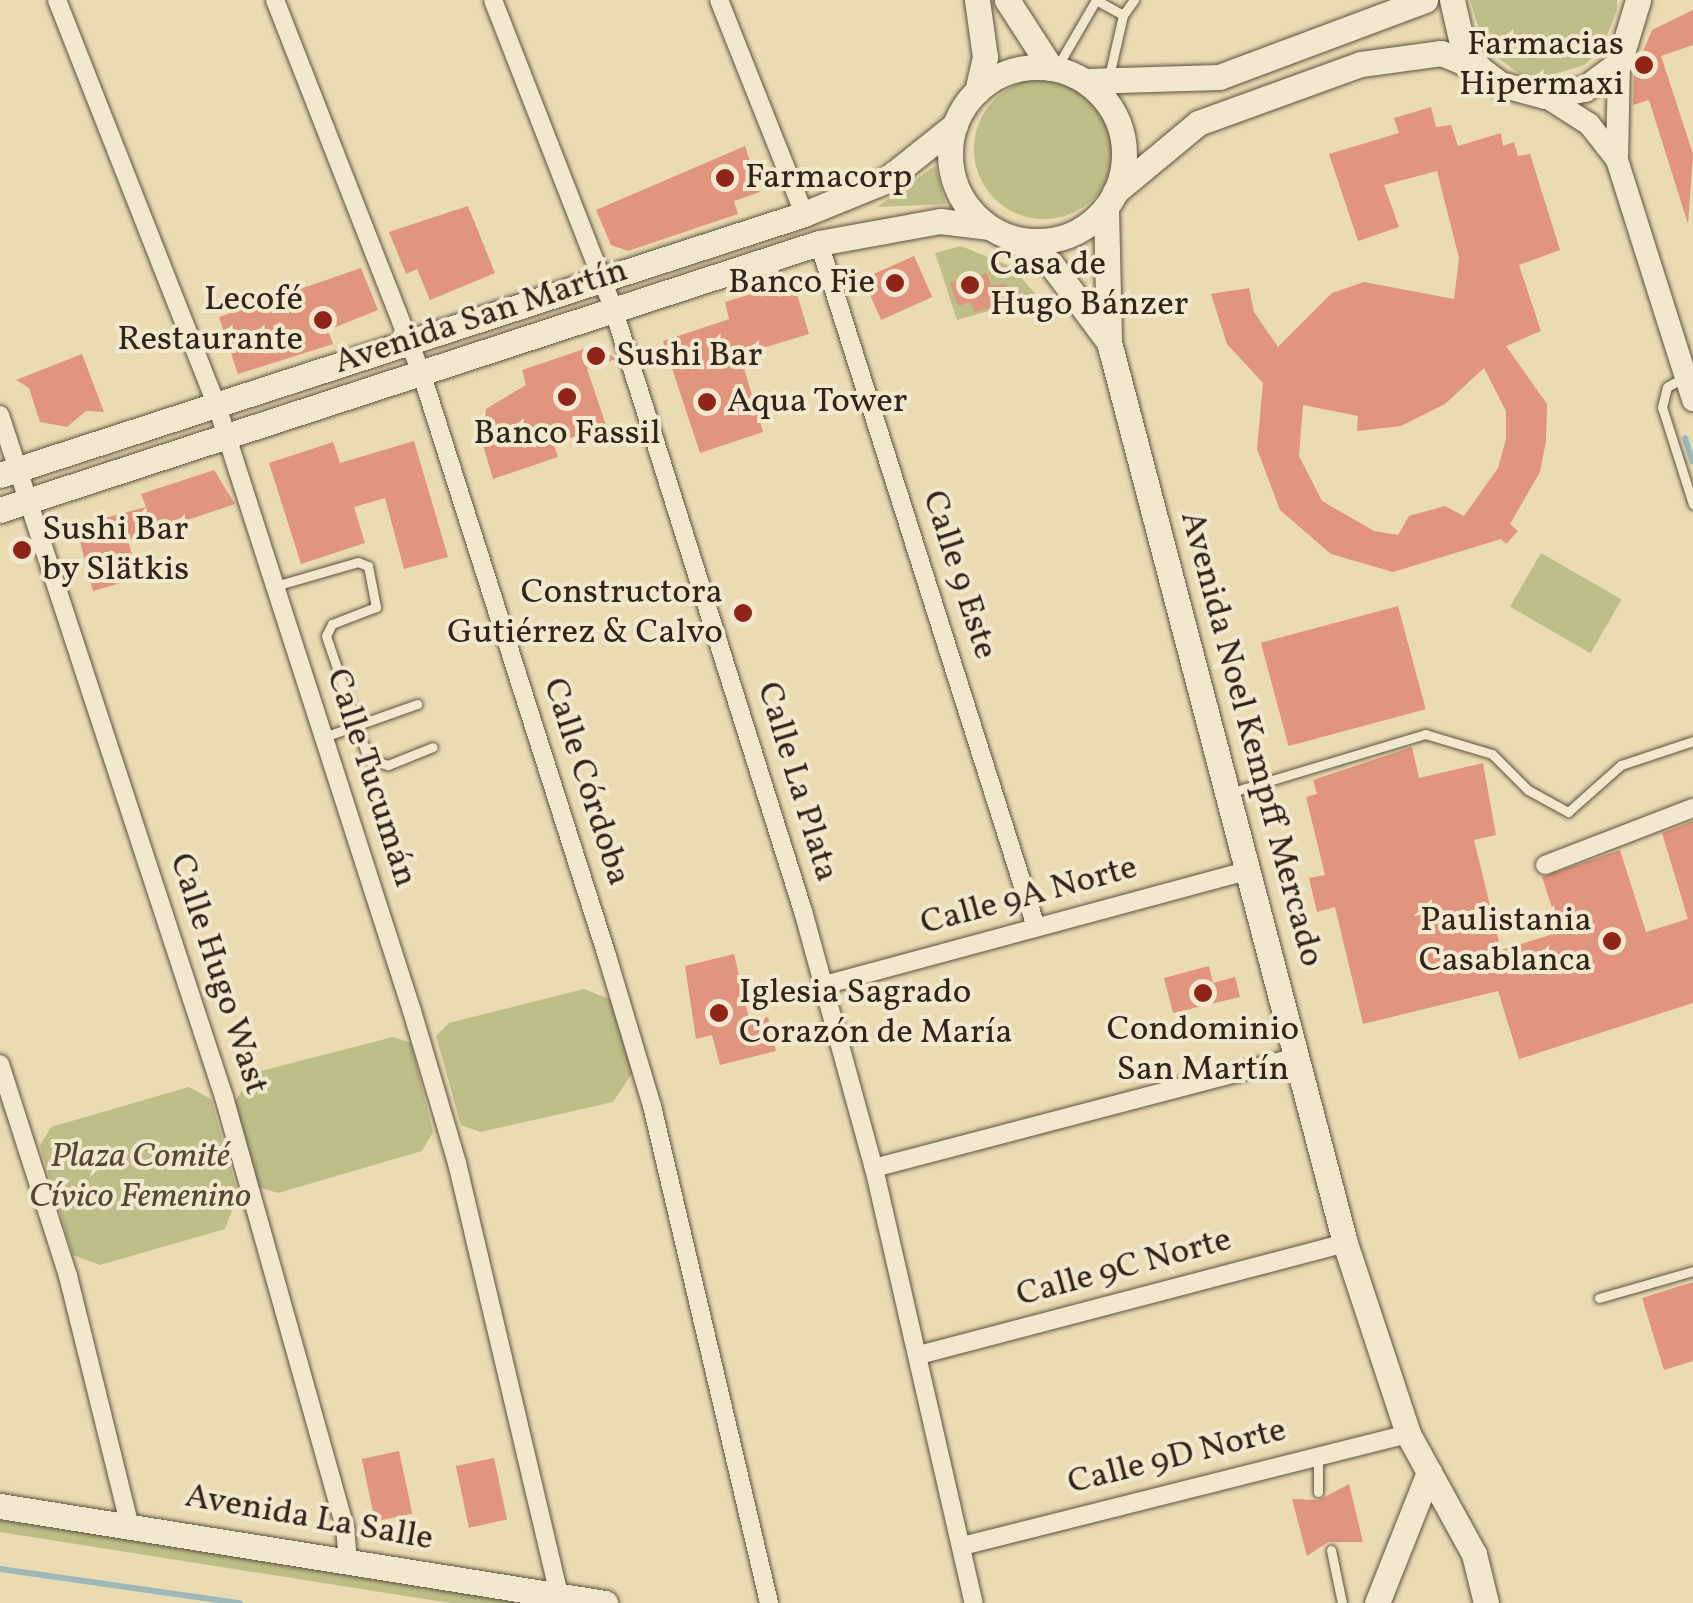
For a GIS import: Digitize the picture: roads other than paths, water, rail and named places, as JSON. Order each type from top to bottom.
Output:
[{"type":"main road","points":[[976,0],[985,58],[977,91],[954,125],[954,181],[988,227],[1014,239],[1065,237],[1198,123],[1360,64],[1441,53],[1480,70],[1500,84],[1546,96],[1584,89],[1619,63],[1643,7]]},
{"type":"main road","points":[[1007,0],[1053,69]]},
{"type":"main road","points":[[977,91],[1024,68],[1053,69],[1099,87],[1218,78],[1425,0]]},
{"type":"main road","points":[[1452,0],[1463,48],[1480,70]]},
{"type":"main road","points":[[1099,87],[1124,143],[1110,200]]},
{"type":"main road","name":"Avenida San Martín","points":[[10,472],[804,214],[885,182],[954,125]]},
{"type":"main road","name":"Avenida Noel Kempff Mercado","points":[[1110,200],[1109,342],[1346,1243],[1408,1434],[1474,1554],[1486,1603]]},
{"type":"main road","name":"Avenida San Martín","points":[[0,510],[819,243],[940,220],[988,227]]},
{"type":"main road","name":"Avenida Noel Kempff Mercado","points":[[1014,239],[1051,264],[1109,342]]},
{"type":"main road","points":[[1378,1603],[1428,1472]]},
{"type":"main road","name":"Avenida La Salle","points":[[0,1506],[129,1523],[605,1603]]},
{"type":"street","name":"Calle Tucumán","points":[[58,0],[217,406],[324,737],[457,1162],[559,1595]]},
{"type":"street","name":"Calle Córdoba","points":[[275,0],[421,372],[652,1106],[768,1603]]},
{"type":"street","name":"Calle La Plata","points":[[493,0],[614,311],[824,985],[874,1168],[974,1603]]},
{"type":"street","points":[[719,0],[804,214]]},
{"type":"street","points":[[1619,63],[1617,160],[1693,400]]},
{"type":"street","points":[[1546,96],[1588,124],[1617,160]]},
{"type":"street","name":"Calle 9 Este","points":[[819,243],[1036,927]]},
{"type":"street","name":"Calle Hugo Wast","points":[[0,414],[10,472],[31,500],[224,1097],[348,1562]]},
{"type":"street","points":[[1545,865],[1693,808]]},
{"type":"street","name":"Calle 9A Norte","points":[[824,985],[1250,870]]},
{"type":"street","points":[[874,1168],[1298,1056]]},
{"type":"street","points":[[0,1064],[68,1276],[129,1523]]},
{"type":"street","name":"Calle 9C Norte","points":[[919,1355],[1346,1243]]},
{"type":"street","name":"Calle 9D Norte","points":[[962,1546],[1408,1434]]},
{"type":"lane","points":[[1053,69],[1096,0],[1122,14]]},
{"type":"lane","points":[[1099,87],[1122,14],[1134,0]]},
{"type":"lane","points":[[1685,376],[1668,387],[1662,406],[1693,504]]},
{"type":"lane","points":[[276,586],[358,562],[368,566],[376,606],[326,629],[356,725],[377,766],[433,747]]},
{"type":"lane","points":[[324,737],[417,704]]},
{"type":"lane","points":[[1230,793],[1425,734],[1492,754],[1539,799],[1568,812],[1621,765],[1693,741]]},
{"type":"lane","points":[[1599,1298],[1693,1270]]},
{"type":"lane","points":[[1318,1454],[1318,1492]]},
{"type":"lane","points":[[1331,1550],[1342,1603]]},
{"type":"waterway","points":[[1685,438],[1693,462]]},
{"type":"waterway","points":[[0,1569],[240,1603]]},
{"type":"place","name":"Farmacias Hipermaxi","points":[[1644,65]]},
{"type":"place","name":"Farmacorp","points":[[725,178]]},
{"type":"place","name":"Banco Fie","points":[[895,283]]},
{"type":"place","name":"Casa de Hugo Bánzer","points":[[970,285]]},
{"type":"place","name":"Lecofé Restaurante","points":[[323,320]]},
{"type":"place","name":"Sushi Bar","points":[[596,356]]},
{"type":"place","name":"Banco Fassil","points":[[567,397]]},
{"type":"place","name":"Aqua Tower","points":[[707,402]]},
{"type":"place","name":"Sushi Bar by Slätkis","points":[[22,550]]},
{"type":"place","name":"Constructora Gutiérrez & Calvo","points":[[743,613]]},
{"type":"place","name":"Paulistania Casablanca","points":[[1612,941]]},
{"type":"place","name":"Condominio San Martín","points":[[1203,993]]},
{"type":"place","name":"Iglesia Sagrado Corazón de María","points":[[719,1013]]},
{"type":"park label","name":"Plaza Comité Cívico Femenino","points":[[140,1177]]}]
